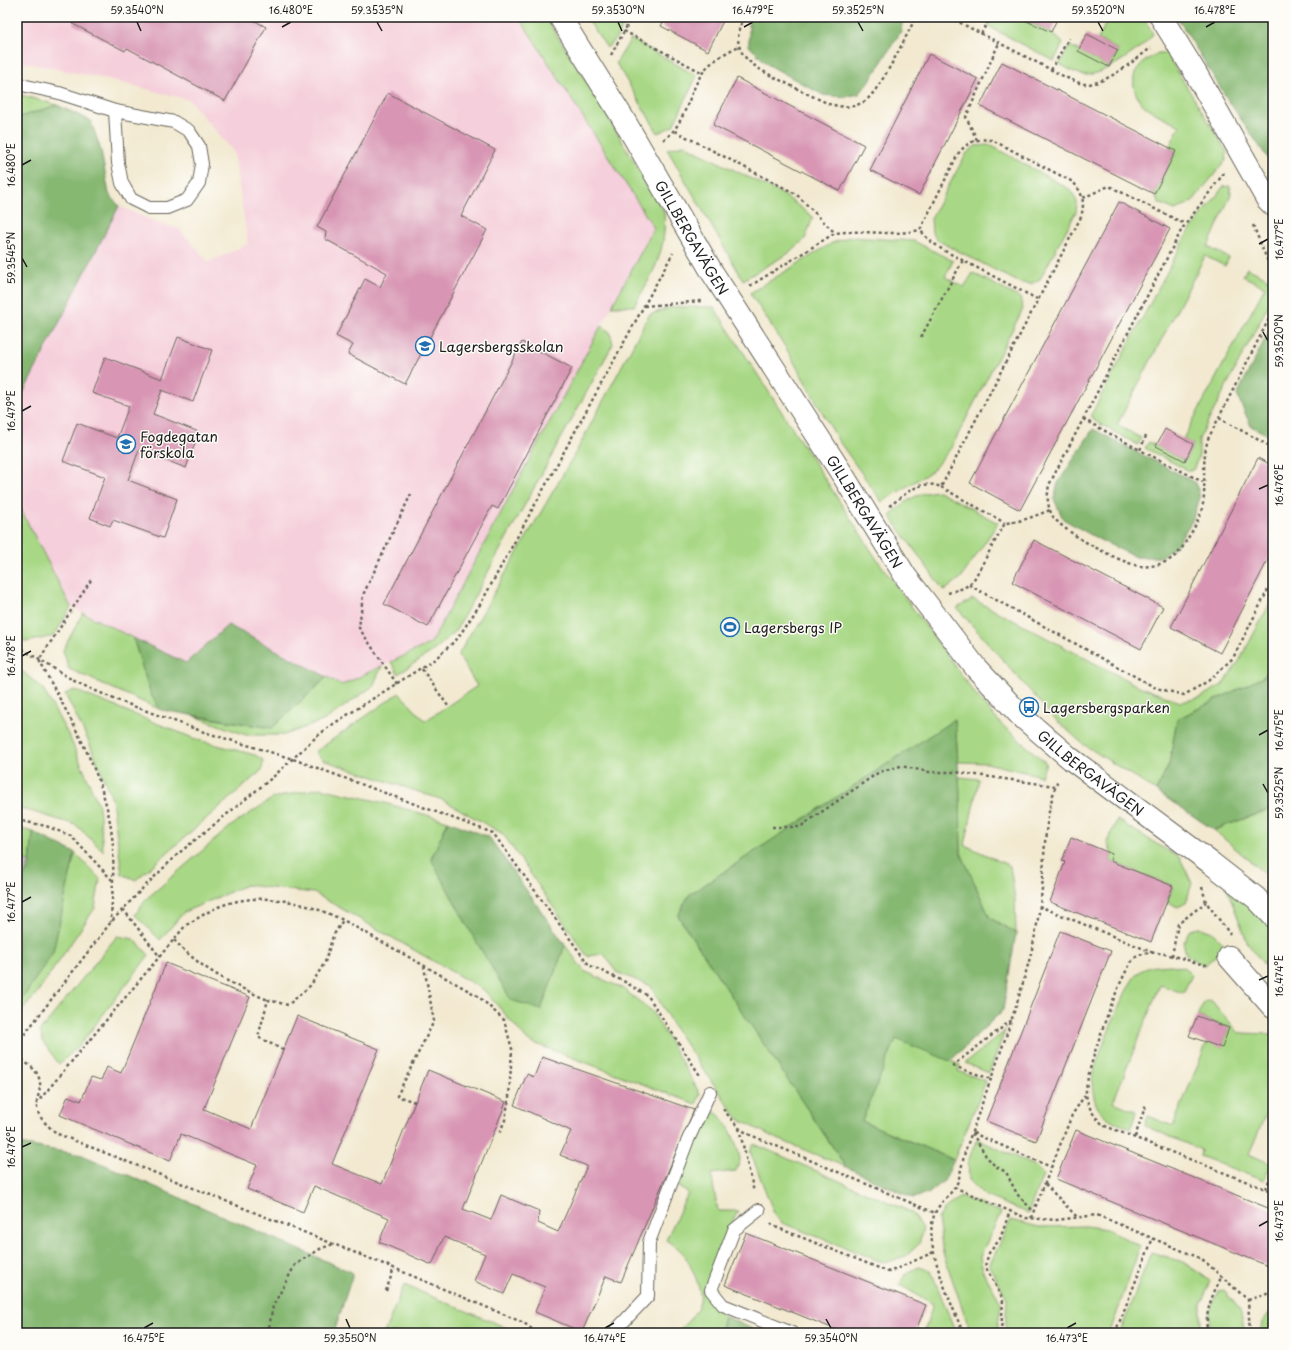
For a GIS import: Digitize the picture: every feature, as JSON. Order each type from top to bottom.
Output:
[{"type":"street","name":"GILLBERGAVÄGEN","points":[[560,17],[644,153],[692,237],[906,577],[976,668],[1021,716],[1071,759],[1211,863],[1256,898],[1273,916]]},
{"type":"street","points":[[1166,25],[1267,199],[1273,205]]},
{"type":"street","points":[[1230,957],[1273,1007]]},
{"type":"lane","points":[[17,84],[59,92],[115,110],[174,122],[189,132],[199,146],[202,164],[199,183],[187,200],[167,208],[149,208],[131,199],[122,183],[118,163],[115,110]]},
{"type":"lane","points":[[613,1333],[648,1296],[649,1242],[687,1142],[710,1092]]},
{"type":"lane","points":[[759,1210],[734,1230],[711,1290],[723,1305],[792,1333]]},
{"type":"path","points":[[598,78],[632,17]]},
{"type":"path","points":[[744,17],[738,31],[739,46],[746,60],[755,68],[829,104],[848,107],[866,101],[875,92],[916,17]]},
{"type":"path","points":[[949,17],[1051,70],[1080,83],[1097,82],[1108,77],[1166,25]]},
{"type":"path","points":[[981,34],[990,17]]},
{"type":"path","points":[[624,31],[703,73]]},
{"type":"path","points":[[1051,70],[1069,38]]},
{"type":"path","points":[[977,140],[966,118],[999,43]]},
{"type":"path","points":[[644,153],[675,131],[707,67],[726,52],[739,46]]},
{"type":"path","points":[[675,131],[796,194],[835,233]]},
{"type":"path","points":[[920,230],[958,154],[964,146],[977,140],[992,140],[1073,182],[1080,189],[1083,198],[1084,207],[1081,216],[941,487]]},
{"type":"path","points":[[1243,157],[1226,170],[1185,224],[1049,486],[1047,498],[1050,510],[1062,526],[1085,541],[1135,566],[1149,566],[1163,563],[1175,556],[1184,546],[1199,520],[1202,508],[1204,454],[1208,439],[1273,311]]},
{"type":"path","points":[[1083,198],[1109,186],[1185,224]]},
{"type":"path","points":[[1253,225],[1273,274]]},
{"type":"path","points":[[644,306],[730,298],[835,233],[849,231],[893,235],[920,230]]},
{"type":"path","points":[[920,230],[938,246],[1037,299]]},
{"type":"path","points":[[17,1044],[111,922],[179,853],[274,777],[330,726],[422,669],[457,639],[470,622],[676,249],[692,237]]},
{"type":"path","points":[[921,337],[964,260]]},
{"type":"path","points":[[1219,418],[1273,448]]},
{"type":"path","points":[[1083,419],[1203,482]]},
{"type":"path","points":[[1140,450],[1146,436]]},
{"type":"path","points":[[869,518],[922,484],[930,483],[941,487],[1005,523],[1024,520],[1050,510]]},
{"type":"path","points":[[398,684],[359,628],[363,594],[411,494]]},
{"type":"path","points":[[928,606],[944,595],[969,585],[1005,523]]},
{"type":"path","points":[[39,660],[91,580]]},
{"type":"path","points":[[969,585],[1156,688],[1184,695],[1208,681],[1233,658],[1273,580]]},
{"type":"path","points":[[17,646],[76,682],[150,713],[293,759],[493,833],[589,965],[625,982],[648,996],[710,1092],[730,1119],[739,1128],[748,1134],[935,1213]]},
{"type":"path","points":[[39,660],[84,748],[99,781],[107,809],[112,837],[111,922]]},
{"type":"path","points":[[422,669],[448,706]]},
{"type":"path","points":[[963,1333],[934,1252],[932,1223],[935,1213],[943,1199],[958,1181],[972,1133],[1012,1020],[1036,929],[1046,822],[1059,775],[1071,759]]},
{"type":"path","points":[[772,827],[800,827],[879,772],[901,766],[929,772],[954,772],[1055,786]]},
{"type":"path","points":[[17,820],[46,826],[71,836],[112,880]]},
{"type":"path","points":[[1039,906],[1154,953],[1207,965],[1219,963],[1230,957],[1235,949],[1235,941],[1206,902],[1201,882],[1202,876],[1211,863]]},
{"type":"path","points":[[36,1104],[101,1029],[186,925],[219,907],[251,899],[282,899],[320,909],[343,920],[424,967],[478,996],[504,1020],[512,1049],[509,1097],[505,1120],[499,1134]]},
{"type":"path","points":[[1172,956],[1178,924],[1206,902]]},
{"type":"path","points":[[123,909],[160,957]]},
{"type":"path","points":[[173,940],[190,958],[233,986],[268,1000],[288,1004],[311,985],[325,962],[333,936],[343,920]]},
{"type":"path","points":[[1154,953],[1141,955],[1130,962],[1121,982],[1090,1067],[1086,1094],[1090,1109],[1105,1126],[1273,1192]]},
{"type":"path","points":[[415,1102],[397,1096],[434,1021],[424,967]]},
{"type":"path","points":[[268,1000],[258,1037],[283,1050]]},
{"type":"path","points":[[991,1079],[952,1066],[1012,1020]]},
{"type":"path","points":[[17,1056],[36,1073],[39,1087],[36,1104],[38,1114],[45,1124],[58,1134],[394,1268],[524,1324],[537,1333]]},
{"type":"path","points":[[1031,1218],[1072,1114],[1086,1094]]},
{"type":"path","points":[[1135,1137],[1146,1104]]},
{"type":"path","points":[[739,1128],[759,1210],[773,1226],[889,1272],[934,1252]]},
{"type":"path","points":[[972,1133],[1051,1167]]},
{"type":"path","points":[[972,1133],[986,1156],[995,1166],[1006,1172],[1017,1194],[1034,1212]]},
{"type":"path","points":[[1266,1189],[1273,1169]]},
{"type":"path","points":[[1045,1184],[1078,1217]]},
{"type":"path","points":[[954,1187],[1010,1211],[1031,1218],[1057,1220],[1097,1215],[1202,1258],[1248,1300],[1250,1333]]},
{"type":"path","points":[[1001,1333],[1003,1299],[986,1266],[989,1253],[1000,1240],[1010,1211]]},
{"type":"path","points":[[1115,1333],[1153,1238]]},
{"type":"path","points":[[268,1333],[273,1306],[295,1266],[320,1249],[333,1244]]},
{"type":"path","points":[[386,1291],[394,1268]]},
{"type":"path","points":[[1207,1333],[1205,1319],[1210,1300],[1222,1276]]},
{"type":"path","points":[[1248,1300],[1273,1292]]},
{"type":"shaded area","name":"Lagersbergsskolan","points":[[17,17],[519,17],[654,228],[431,643],[342,685],[228,625],[186,663],[71,607],[17,502],[17,405],[119,206],[148,219],[179,229],[209,262],[248,244],[234,152],[189,100],[111,80],[17,61]]},
{"type":"shaded area","points":[[17,856],[30,863],[17,891]]},
{"type":"green space","points":[[519,17],[545,17],[587,82],[664,212],[661,251],[653,272],[634,306],[612,306],[654,228]]},
{"type":"green space","points":[[586,17],[628,17],[617,37],[607,48]]},
{"type":"green space","points":[[752,17],[903,17],[901,31],[869,82],[859,94],[845,97],[823,95],[767,64],[749,46],[749,23]]},
{"type":"green space","points":[[994,17],[1018,17],[1051,32],[1063,43],[1054,61],[988,26]]},
{"type":"green space","points":[[1109,17],[1143,17],[1153,34],[1132,53],[1112,66],[1102,71],[1085,75],[1079,74],[1059,64],[1070,46],[1109,67],[1118,50],[1098,39]]},
{"type":"green space","points":[[1177,17],[1273,17],[1273,166],[1228,100]]},
{"type":"green space","points":[[631,39],[697,76],[673,126],[658,133],[616,63]]},
{"type":"green space","points":[[1158,53],[1166,53],[1227,152],[1226,160],[1192,202],[1175,210],[1159,203],[1154,194],[1176,151],[1169,147],[1180,126],[1142,104],[1134,89],[1134,78],[1138,68],[1145,61]]},
{"type":"green space","points":[[17,94],[57,105],[17,118]]},
{"type":"green space","points":[[57,105],[91,121],[101,151],[109,194],[119,206],[17,405],[17,118]]},
{"type":"green space","points":[[684,145],[784,195],[813,217],[805,239],[789,253],[743,280],[667,149]]},
{"type":"green space","points":[[990,145],[1071,190],[1077,202],[1076,212],[1040,279],[1031,284],[1020,283],[937,240],[932,233],[931,218],[966,154],[975,146]]},
{"type":"green space","points":[[1230,186],[1231,194],[1208,247],[1229,258],[1225,266],[1205,256],[1117,425],[1141,438],[1138,445],[1093,420],[1091,415],[1186,236],[1223,187]]},
{"type":"green space","points":[[849,237],[914,241],[953,261],[945,277],[964,287],[973,273],[1020,298],[1023,309],[951,448],[932,471],[882,502],[838,440],[786,348],[750,293],[832,243]]},
{"type":"green space","points":[[1247,268],[1267,278],[1270,286],[1271,300],[1199,439],[1199,456],[1193,470],[1187,470],[1145,448],[1149,442],[1185,461],[1193,444],[1183,439],[1265,287],[1243,276]]},
{"type":"green space","name":"Lagersbergs IP","points":[[672,307],[714,307],[876,558],[979,699],[1001,724],[1046,763],[1041,776],[987,763],[958,762],[955,719],[689,895],[678,916],[846,1167],[773,1137],[738,1119],[673,1026],[651,986],[616,972],[604,954],[587,956],[503,834],[443,800],[323,760],[315,752],[399,693],[425,721],[477,686],[458,655],[577,450],[649,315]]},
{"type":"green space","points":[[1273,323],[1273,438],[1251,426],[1237,395]]},
{"type":"green space","points":[[601,326],[610,332],[613,344],[455,632],[433,651],[398,674],[391,662],[431,643]]},
{"type":"green space","points":[[1093,429],[1196,483],[1200,498],[1192,521],[1175,547],[1160,557],[1136,557],[1100,540],[1063,519],[1054,499],[1058,483]]},
{"type":"green space","points":[[939,491],[998,523],[961,578],[944,591],[890,516],[912,498]]},
{"type":"green space","points":[[17,502],[71,607],[54,636],[26,642],[17,635]]},
{"type":"green space","points":[[1273,598],[1273,659],[1263,677],[1177,719],[1169,765],[1156,791],[1083,744],[1054,718],[957,608],[973,599],[1136,685],[1180,702],[1199,698],[1222,685],[1238,663]]},
{"type":"green space","points":[[83,613],[133,638],[151,695],[161,710],[69,669],[63,650]]},
{"type":"green space","points":[[228,625],[327,677],[272,728],[161,710],[151,695],[133,638],[186,663]]},
{"type":"green space","points":[[1273,659],[1273,808],[1214,830],[1156,791],[1169,765],[1177,719],[1263,677]]},
{"type":"green space","points":[[382,666],[373,686],[325,720],[284,735],[246,735],[194,716],[272,728],[327,677],[342,685]]},
{"type":"green space","points":[[17,667],[43,689],[70,738],[99,806],[103,851],[76,825],[17,807]]},
{"type":"green space","points":[[74,690],[198,740],[255,755],[263,760],[262,770],[136,880],[122,874],[112,799],[88,740],[65,694]]},
{"type":"green space","points":[[955,719],[960,792],[961,853],[990,918],[1016,933],[1003,1010],[950,1061],[896,1039],[862,1121],[954,1160],[944,1181],[928,1194],[913,1198],[846,1167],[678,916],[689,895]]},
{"type":"green space","points":[[959,777],[979,779],[965,845],[1010,866],[1015,899],[1016,933],[990,918],[961,853]]},
{"type":"green space","points":[[320,788],[381,802],[448,821],[431,859],[557,966],[565,945],[584,971],[622,988],[652,1011],[700,1094],[696,1104],[528,1041],[484,990],[314,893],[246,885],[184,912],[160,940],[135,915],[145,900],[231,826],[273,798]]},
{"type":"green space","points":[[1273,808],[1273,881],[1214,830]]},
{"type":"green space","points":[[1117,820],[1180,858],[1192,883],[1186,903],[1178,907],[1167,902],[1173,886],[1110,861],[1112,854],[1107,842]]},
{"type":"green space","points":[[448,821],[489,837],[565,945],[541,1010],[511,1000],[473,936],[431,859]]},
{"type":"green space","points":[[17,828],[33,832],[30,863],[17,856]]},
{"type":"green space","points":[[33,832],[75,853],[53,952],[17,1007],[17,891],[30,863]]},
{"type":"green space","points":[[75,853],[100,879],[95,908],[37,993],[17,1017],[17,1007],[53,952]]},
{"type":"green space","points":[[1227,889],[1246,901],[1273,929],[1273,976],[1248,944]]},
{"type":"green space","points":[[1199,927],[1212,932],[1226,946],[1204,966],[1186,954],[1183,942],[1189,931]]},
{"type":"green space","points":[[117,936],[134,939],[149,955],[79,1046],[59,1064],[43,1042],[40,1031]]},
{"type":"green space","points":[[1171,965],[1185,968],[1192,975],[1183,993],[1160,985],[1113,1102],[1136,1111],[1131,1129],[1108,1118],[1098,1108],[1093,1092],[1093,1075],[1112,1022],[1132,981],[1137,974],[1145,969],[1153,966]]},
{"type":"green space","points":[[1211,1000],[1239,1033],[1273,1034],[1273,1097],[1249,1154],[1271,1164],[1264,1181],[1200,1156],[1201,1150],[1145,1126],[1148,1116],[1173,1126],[1207,1042],[1222,1047],[1229,1028],[1197,1016],[1204,1002]]},
{"type":"green space","points":[[1005,1031],[989,1073],[965,1063]]},
{"type":"green space","points":[[896,1038],[960,1065],[958,1071],[986,1081],[954,1160],[862,1121]]},
{"type":"green space","points":[[715,1112],[728,1126],[737,1146],[740,1159],[736,1171],[711,1174],[718,1211],[738,1211],[718,1254],[707,1290],[709,1300],[724,1316],[720,1333],[676,1333],[693,1315],[700,1301],[700,1296],[697,1281],[683,1253],[666,1240],[688,1193],[678,1187],[704,1122]]},
{"type":"green space","points":[[977,1139],[1035,1166],[1043,1175],[1028,1213],[985,1196],[969,1180],[968,1161]]},
{"type":"green space","points":[[19,1144],[82,1155],[353,1273],[334,1333],[17,1333],[17,1146]]},
{"type":"green space","points":[[754,1144],[911,1212],[923,1228],[919,1244],[906,1256],[885,1263],[782,1223],[775,1216],[750,1151]]},
{"type":"green space","points":[[961,1197],[1001,1212],[980,1257],[983,1271],[1001,1303],[997,1333],[971,1333],[943,1253],[938,1219],[945,1208]]},
{"type":"green space","points":[[1011,1220],[1039,1227],[1086,1226],[1107,1229],[1140,1246],[1110,1333],[1005,1333],[1007,1298],[989,1266]]},
{"type":"green space","points":[[1151,1252],[1183,1262],[1211,1281],[1201,1304],[1201,1333],[1120,1333]]},
{"type":"green space","points":[[919,1267],[931,1271],[956,1333],[924,1333],[933,1304],[900,1285],[905,1274]]},
{"type":"green space","points":[[404,1285],[519,1333],[384,1333]]},
{"type":"green space","points":[[1224,1290],[1240,1310],[1245,1333],[1210,1333],[1209,1312],[1218,1291]]},
{"type":"green space","points":[[1273,1308],[1273,1333],[1260,1333],[1262,1322]]},
{"type":"green space","points":[[724,1316],[761,1333],[720,1333]]},
{"type":"building","points":[[77,17],[248,17],[266,27],[225,101],[127,48],[125,51],[73,24]]},
{"type":"building","points":[[666,17],[725,17],[708,51],[661,26]]},
{"type":"building","points":[[1018,17],[1058,17],[1051,32]]},
{"type":"building","points":[[1087,34],[1118,50],[1109,67],[1078,51]]},
{"type":"building","points":[[929,54],[978,79],[919,195],[870,170]]},
{"type":"building","points":[[1002,62],[1176,151],[1154,194],[980,106]]},
{"type":"building","points":[[737,78],[864,145],[840,191],[713,125]]},
{"type":"building","points":[[388,93],[495,150],[461,216],[487,230],[405,384],[348,354],[353,345],[336,336],[365,279],[380,287],[387,273],[325,239],[326,232],[317,227]]},
{"type":"building","points":[[1119,202],[1170,229],[1020,510],[970,483]]},
{"type":"building","points":[[178,337],[212,350],[193,402],[162,390],[153,414],[199,432],[186,468],[139,450],[128,480],[177,499],[163,538],[113,520],[110,526],[90,518],[105,477],[63,461],[77,423],[117,438],[129,406],[92,393],[105,357],[162,379]]},
{"type":"building","points":[[522,342],[572,368],[498,509],[492,506],[428,627],[384,604]]},
{"type":"building","points":[[1165,429],[1193,444],[1185,461],[1156,446]]},
{"type":"building","points":[[1258,458],[1273,466],[1273,550],[1220,653],[1171,627]]},
{"type":"building","points":[[1034,540],[1163,607],[1141,649],[1012,582]]},
{"type":"building","points":[[1071,837],[1112,854],[1110,861],[1173,886],[1151,942],[1050,902],[1065,862],[1062,861]]},
{"type":"building","points":[[1060,931],[1111,951],[1036,1141],[986,1121]]},
{"type":"building","points":[[166,963],[250,997],[204,1109],[251,1129],[297,1016],[379,1049],[332,1164],[382,1184],[428,1070],[506,1102],[463,1209],[491,1220],[501,1195],[539,1211],[538,1223],[558,1232],[587,1166],[560,1155],[571,1131],[514,1105],[527,1074],[534,1077],[542,1057],[694,1110],[621,1282],[606,1276],[582,1332],[535,1312],[545,1287],[513,1274],[504,1294],[474,1281],[485,1254],[444,1237],[432,1265],[379,1242],[389,1218],[314,1186],[303,1212],[247,1189],[257,1165],[181,1134],[170,1161],[60,1115],[68,1096],[81,1101],[91,1077],[101,1080],[107,1067],[121,1073]]},
{"type":"building","points":[[1197,1016],[1229,1028],[1222,1048],[1189,1036]]},
{"type":"building","points":[[1076,1130],[1273,1210],[1273,1268],[1056,1179]]},
{"type":"building","points":[[746,1233],[926,1305],[915,1333],[844,1333],[725,1285]]},
{"type":"place","name":"Lagersbergsskolan","points":[[425,346]]},
{"type":"place","name":"Fogdegatan förskola","points":[[126,444]]},
{"type":"place","name":"Lagersbergs IP","points":[[730,627]]},
{"type":"place","name":"Lagersbergsparken","points":[[1029,707]]}]
